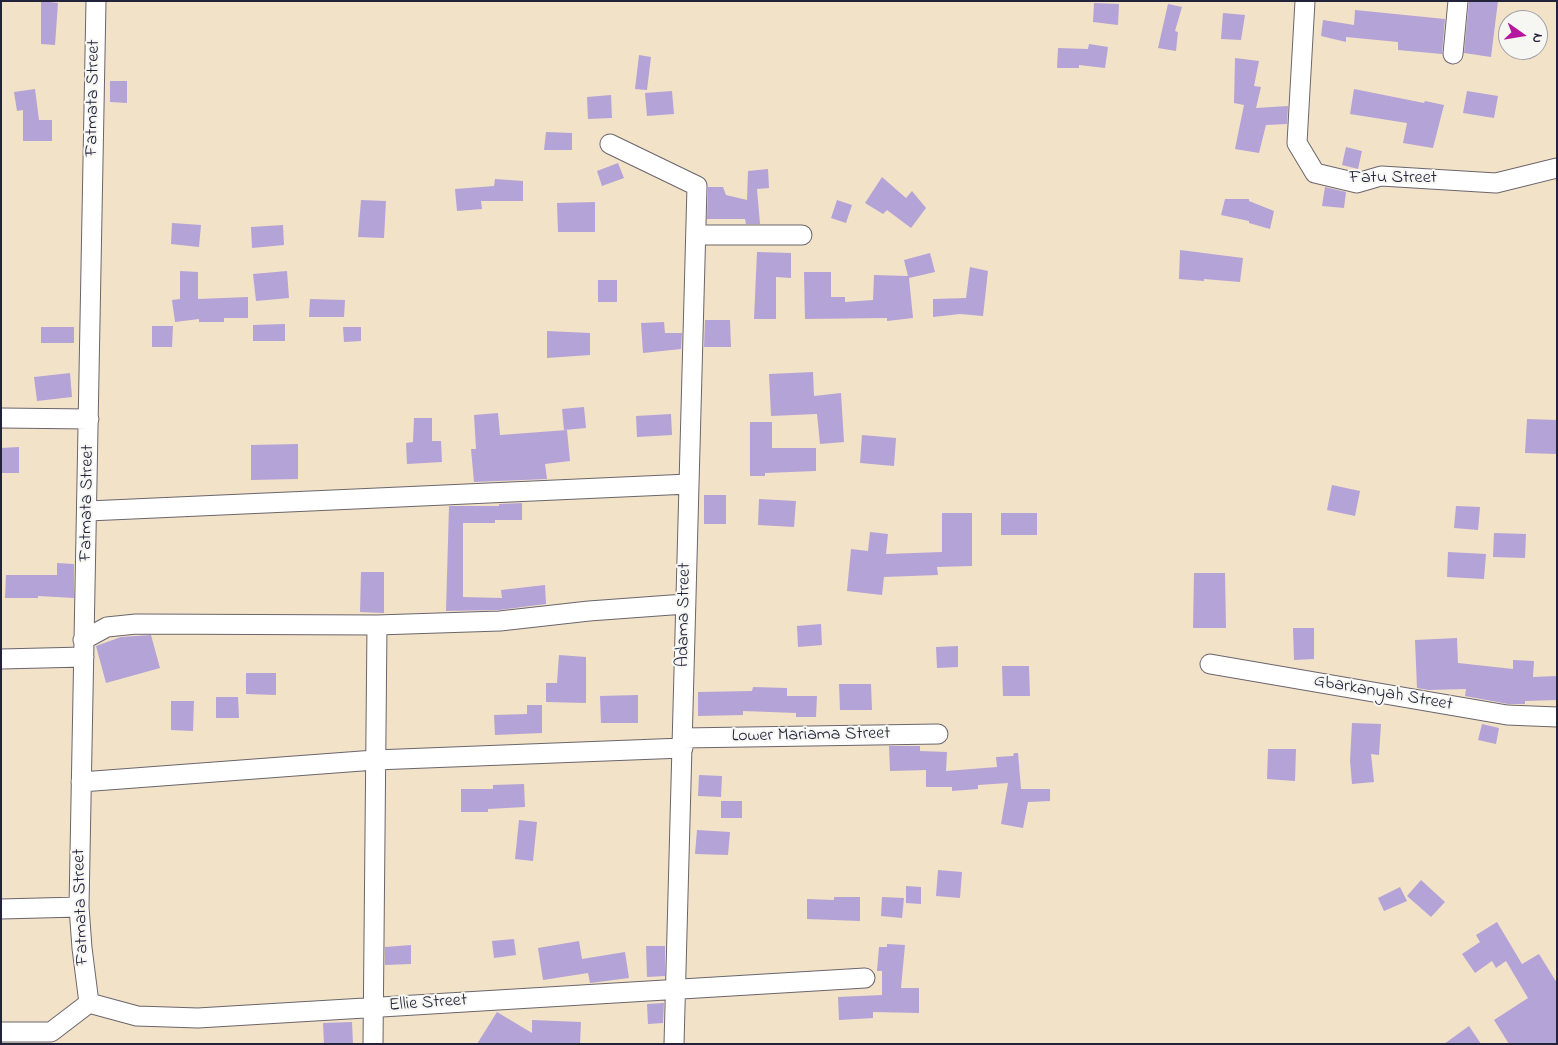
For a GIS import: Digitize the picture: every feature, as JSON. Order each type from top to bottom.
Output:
[{"type":"street","name":"Fatmata Street","points":[[89,1003],[83,965],[79,907],[88,511],[96,1]]},
{"type":"street","name":"Fatu Street","points":[[1305,1],[1298,143],[1315,173],[1357,183],[1381,176],[1496,183],[1557,168]]},
{"type":"street","points":[[1453,54],[1458,1]]},
{"type":"street","name":"Adama Street","points":[[610,144],[697,186],[674,1044]]},
{"type":"street","points":[[696,235],[802,235]]},
{"type":"street","points":[[1,418],[89,419]]},
{"type":"street","points":[[88,511],[689,484]]},
{"type":"street","points":[[1,659],[84,649],[107,627],[136,624],[377,625],[500,621],[589,611],[685,604]]},
{"type":"street","points":[[373,1044],[374,760],[377,625]]},
{"type":"street","name":"Gbarkanyah Street","points":[[1210,664],[1507,715],[1557,718]]},
{"type":"street","name":"Lower Mariama Street","points":[[81,782],[374,760],[683,743],[938,734]]},
{"type":"street","points":[[1,910],[79,907]]},
{"type":"street","name":"Ellie Street","points":[[89,1003],[137,1016],[198,1018],[865,978]]},
{"type":"street","points":[[1,1032],[51,1032],[89,1003]]},
{"type":"building","points":[[41,1],[58,3],[55,45],[41,44]]},
{"type":"building","points":[[1469,1],[1498,1],[1491,57],[1464,53]]},
{"type":"building","points":[[1094,3],[1119,4],[1118,25],[1093,22]]},
{"type":"building","points":[[1168,4],[1182,7],[1175,31],[1178,32],[1176,51],[1158,48]]},
{"type":"building","points":[[1355,10],[1445,19],[1442,54],[1398,50],[1398,42],[1346,37],[1346,42],[1321,36],[1323,20],[1354,25]]},
{"type":"building","points":[[1223,13],[1245,15],[1241,40],[1221,39]]},
{"type":"building","points":[[1089,44],[1108,47],[1105,68],[1079,65],[1079,68],[1057,68],[1058,48],[1088,49]]},
{"type":"building","points":[[639,55],[651,57],[647,90],[635,89]]},
{"type":"building","points":[[1235,58],[1259,61],[1254,86],[1261,87],[1256,108],[1288,106],[1287,124],[1266,125],[1259,153],[1235,149],[1244,105],[1234,103]]},
{"type":"building","points":[[110,81],[127,81],[127,103],[110,102]]},
{"type":"building","points":[[35,89],[39,120],[52,120],[52,141],[23,141],[23,110],[17,111],[14,92]]},
{"type":"building","points":[[1354,89],[1424,103],[1425,101],[1444,105],[1433,148],[1403,143],[1407,123],[1350,114]]},
{"type":"building","points":[[672,91],[674,114],[647,116],[645,93]]},
{"type":"building","points":[[1467,91],[1498,96],[1494,118],[1463,113]]},
{"type":"building","points":[[611,95],[612,118],[588,119],[587,97]]},
{"type":"building","points":[[546,132],[572,133],[572,150],[544,150]]},
{"type":"building","points":[[1346,147],[1362,151],[1358,169],[1342,165]]},
{"type":"building","points":[[618,163],[624,178],[602,186],[597,171]]},
{"type":"building","points":[[768,169],[769,188],[757,189],[760,224],[746,224],[745,219],[707,219],[708,187],[723,187],[726,195],[747,200],[748,171]]},
{"type":"building","points":[[882,177],[906,198],[912,191],[926,208],[911,228],[887,210],[883,214],[865,203]]},
{"type":"building","points":[[495,179],[523,181],[523,201],[481,201],[482,209],[457,211],[455,189],[494,186]]},
{"type":"building","points":[[1325,187],[1346,192],[1344,208],[1322,206]]},
{"type":"building","points":[[1225,199],[1249,199],[1249,201],[1274,211],[1270,229],[1249,223],[1249,221],[1221,215]]},
{"type":"building","points":[[361,200],[386,201],[384,238],[358,237]]},
{"type":"building","points":[[837,200],[852,205],[846,223],[831,218]]},
{"type":"building","points":[[595,202],[595,232],[558,232],[557,203]]},
{"type":"building","points":[[172,223],[201,225],[199,247],[171,244]]},
{"type":"building","points":[[283,225],[284,245],[252,248],[251,227]]},
{"type":"building","points":[[1180,250],[1243,258],[1240,282],[1179,279]]},
{"type":"building","points":[[757,252],[791,253],[791,278],[776,277],[776,319],[754,319]]},
{"type":"building","points":[[930,253],[935,272],[909,278],[913,318],[887,321],[887,318],[805,319],[804,272],[831,272],[831,297],[845,297],[845,302],[873,300],[874,275],[908,276],[904,260]]},
{"type":"building","points":[[970,267],[988,271],[983,316],[960,314],[933,317],[933,299],[966,298]]},
{"type":"building","points":[[180,271],[198,272],[198,299],[248,297],[248,318],[224,318],[224,322],[199,322],[199,319],[175,322],[172,300],[180,299]]},
{"type":"building","points":[[287,271],[289,298],[256,301],[253,274]]},
{"type":"building","points":[[598,280],[617,280],[617,302],[598,302]]},
{"type":"building","points":[[310,299],[345,300],[344,317],[309,317]]},
{"type":"building","points":[[705,320],[730,320],[731,347],[704,347]]},
{"type":"building","points":[[664,322],[665,333],[682,333],[681,349],[643,353],[641,323]]},
{"type":"building","points":[[285,324],[285,341],[253,341],[253,325]]},
{"type":"building","points":[[152,326],[173,326],[172,347],[152,347]]},
{"type":"building","points":[[41,327],[74,327],[74,343],[41,343]]},
{"type":"building","points":[[343,327],[361,327],[361,341],[344,342]]},
{"type":"building","points":[[547,331],[590,333],[590,355],[547,358]]},
{"type":"building","points":[[813,372],[814,396],[841,393],[844,442],[820,444],[817,414],[771,416],[769,374]]},
{"type":"building","points":[[70,373],[72,397],[37,401],[34,377]]},
{"type":"building","points":[[584,407],[586,428],[564,430],[562,409]]},
{"type":"building","points":[[498,413],[500,435],[567,430],[570,461],[545,464],[547,479],[474,482],[471,449],[476,449],[474,415]]},
{"type":"building","points":[[671,414],[672,435],[637,437],[636,416]]},
{"type":"building","points":[[414,418],[432,418],[432,441],[441,441],[442,462],[407,464],[406,443],[413,442]]},
{"type":"building","points":[[1527,419],[1557,420],[1557,454],[1525,453]]},
{"type":"building","points":[[750,422],[772,422],[772,448],[816,448],[816,471],[765,473],[765,476],[750,476]]},
{"type":"building","points":[[862,435],[896,438],[894,466],[860,463]]},
{"type":"building","points":[[298,444],[298,479],[251,480],[251,445]]},
{"type":"building","points":[[19,447],[19,473],[1,473],[1,448]]},
{"type":"building","points":[[1332,485],[1360,491],[1355,516],[1327,510]]},
{"type":"building","points":[[704,495],[726,495],[726,524],[704,524]]},
{"type":"building","points":[[759,499],[796,501],[794,527],[758,525]]},
{"type":"building","points":[[522,503],[522,520],[495,520],[495,523],[463,523],[463,597],[502,598],[501,590],[545,585],[546,604],[499,610],[446,611],[449,506],[499,506],[499,504]]},
{"type":"building","points":[[1456,506],[1480,507],[1478,530],[1454,528]]},
{"type":"building","points":[[942,513],[972,513],[972,566],[937,567],[938,575],[884,577],[882,595],[847,591],[851,549],[868,551],[870,532],[888,534],[886,554],[942,552]]},
{"type":"building","points":[[1001,513],[1037,513],[1037,535],[1001,535]]},
{"type":"building","points":[[1494,533],[1526,534],[1525,558],[1493,557]]},
{"type":"building","points":[[1448,552],[1486,554],[1484,579],[1447,577]]},
{"type":"building","points":[[57,563],[74,564],[74,598],[38,596],[38,598],[5,598],[6,575],[57,575]]},
{"type":"building","points":[[361,572],[384,572],[384,613],[360,612]]},
{"type":"building","points":[[1194,573],[1225,573],[1226,628],[1193,628]]},
{"type":"building","points":[[821,624],[822,645],[798,647],[797,626]]},
{"type":"building","points":[[1293,628],[1314,628],[1314,659],[1294,660]]},
{"type":"building","points":[[151,635],[160,668],[106,683],[96,646],[121,637]]},
{"type":"building","points":[[1457,638],[1458,663],[1513,669],[1513,660],[1534,661],[1533,677],[1557,676],[1557,700],[1525,701],[1525,704],[1508,704],[1465,696],[1466,689],[1429,690],[1417,688],[1415,640]]},
{"type":"building","points":[[958,646],[958,667],[937,668],[936,647]]},
{"type":"building","points":[[559,655],[586,657],[586,703],[546,702],[546,683],[557,683]]},
{"type":"building","points":[[1002,666],[1029,666],[1030,696],[1003,696]]},
{"type":"building","points":[[246,673],[276,673],[276,695],[246,694]]},
{"type":"building","points":[[839,684],[871,684],[872,710],[840,710]]},
{"type":"building","points":[[753,687],[787,688],[787,696],[817,696],[816,717],[796,717],[796,713],[743,711],[743,715],[698,716],[698,692],[752,691]]},
{"type":"building","points":[[638,695],[638,723],[601,723],[600,696]]},
{"type":"building","points":[[216,697],[238,697],[239,718],[216,718]]},
{"type":"building","points":[[171,701],[194,701],[193,731],[171,730]]},
{"type":"building","points":[[527,705],[542,705],[542,733],[495,735],[494,715],[527,714]]},
{"type":"building","points":[[1352,723],[1381,724],[1379,755],[1371,754],[1374,782],[1352,784],[1350,761]]},
{"type":"building","points":[[1482,724],[1499,728],[1496,744],[1478,740]]},
{"type":"building","points":[[889,746],[920,746],[920,751],[947,752],[946,771],[997,767],[996,757],[1013,756],[1014,753],[1018,753],[1021,789],[1050,789],[1050,801],[1028,802],[1023,828],[1001,824],[1008,783],[978,785],[978,789],[952,791],[952,787],[926,787],[926,770],[890,771]]},
{"type":"building","points":[[1268,749],[1296,749],[1295,781],[1267,779]]},
{"type":"building","points":[[699,775],[722,776],[721,797],[698,796]]},
{"type":"building","points":[[524,784],[525,807],[488,809],[488,812],[461,812],[461,789],[493,789],[493,785]]},
{"type":"building","points":[[721,801],[742,801],[742,818],[721,818]]},
{"type":"building","points":[[519,820],[537,822],[533,861],[515,859]]},
{"type":"building","points":[[697,830],[730,832],[728,855],[695,854]]},
{"type":"building","points":[[938,870],[962,872],[960,898],[936,896]]},
{"type":"building","points":[[1421,880],[1445,902],[1431,917],[1407,896]]},
{"type":"building","points":[[906,886],[921,887],[921,904],[906,903]]},
{"type":"building","points":[[1400,887],[1407,901],[1384,911],[1378,898]]},
{"type":"building","points":[[834,897],[860,897],[860,921],[807,919],[807,899],[834,900]]},
{"type":"building","points":[[882,897],[904,898],[902,918],[881,916]]},
{"type":"building","points":[[1497,922],[1522,964],[1539,954],[1557,983],[1557,1044],[1509,1044],[1494,1020],[1528,998],[1506,961],[1496,968],[1492,961],[1475,973],[1462,954],[1480,942],[1476,935]]},
{"type":"building","points":[[514,939],[516,955],[494,958],[492,941]]},
{"type":"building","points":[[579,941],[582,959],[625,952],[629,978],[590,983],[588,973],[543,980],[538,948]]},
{"type":"building","points":[[887,944],[905,945],[901,988],[919,988],[919,1013],[873,1012],[873,1018],[839,1020],[838,997],[882,995],[882,971],[877,971],[879,947],[887,947]]},
{"type":"building","points":[[411,945],[411,964],[385,965],[385,947]]},
{"type":"building","points":[[646,946],[665,946],[665,976],[647,977]]},
{"type":"building","points":[[664,1003],[663,1023],[648,1024],[647,1004]]},
{"type":"building","points":[[497,1012],[532,1033],[532,1020],[581,1022],[580,1044],[477,1044]]},
{"type":"building","points":[[352,1022],[353,1044],[324,1044],[323,1023]]},
{"type":"building","points":[[1469,1026],[1481,1044],[1444,1044]]}]
